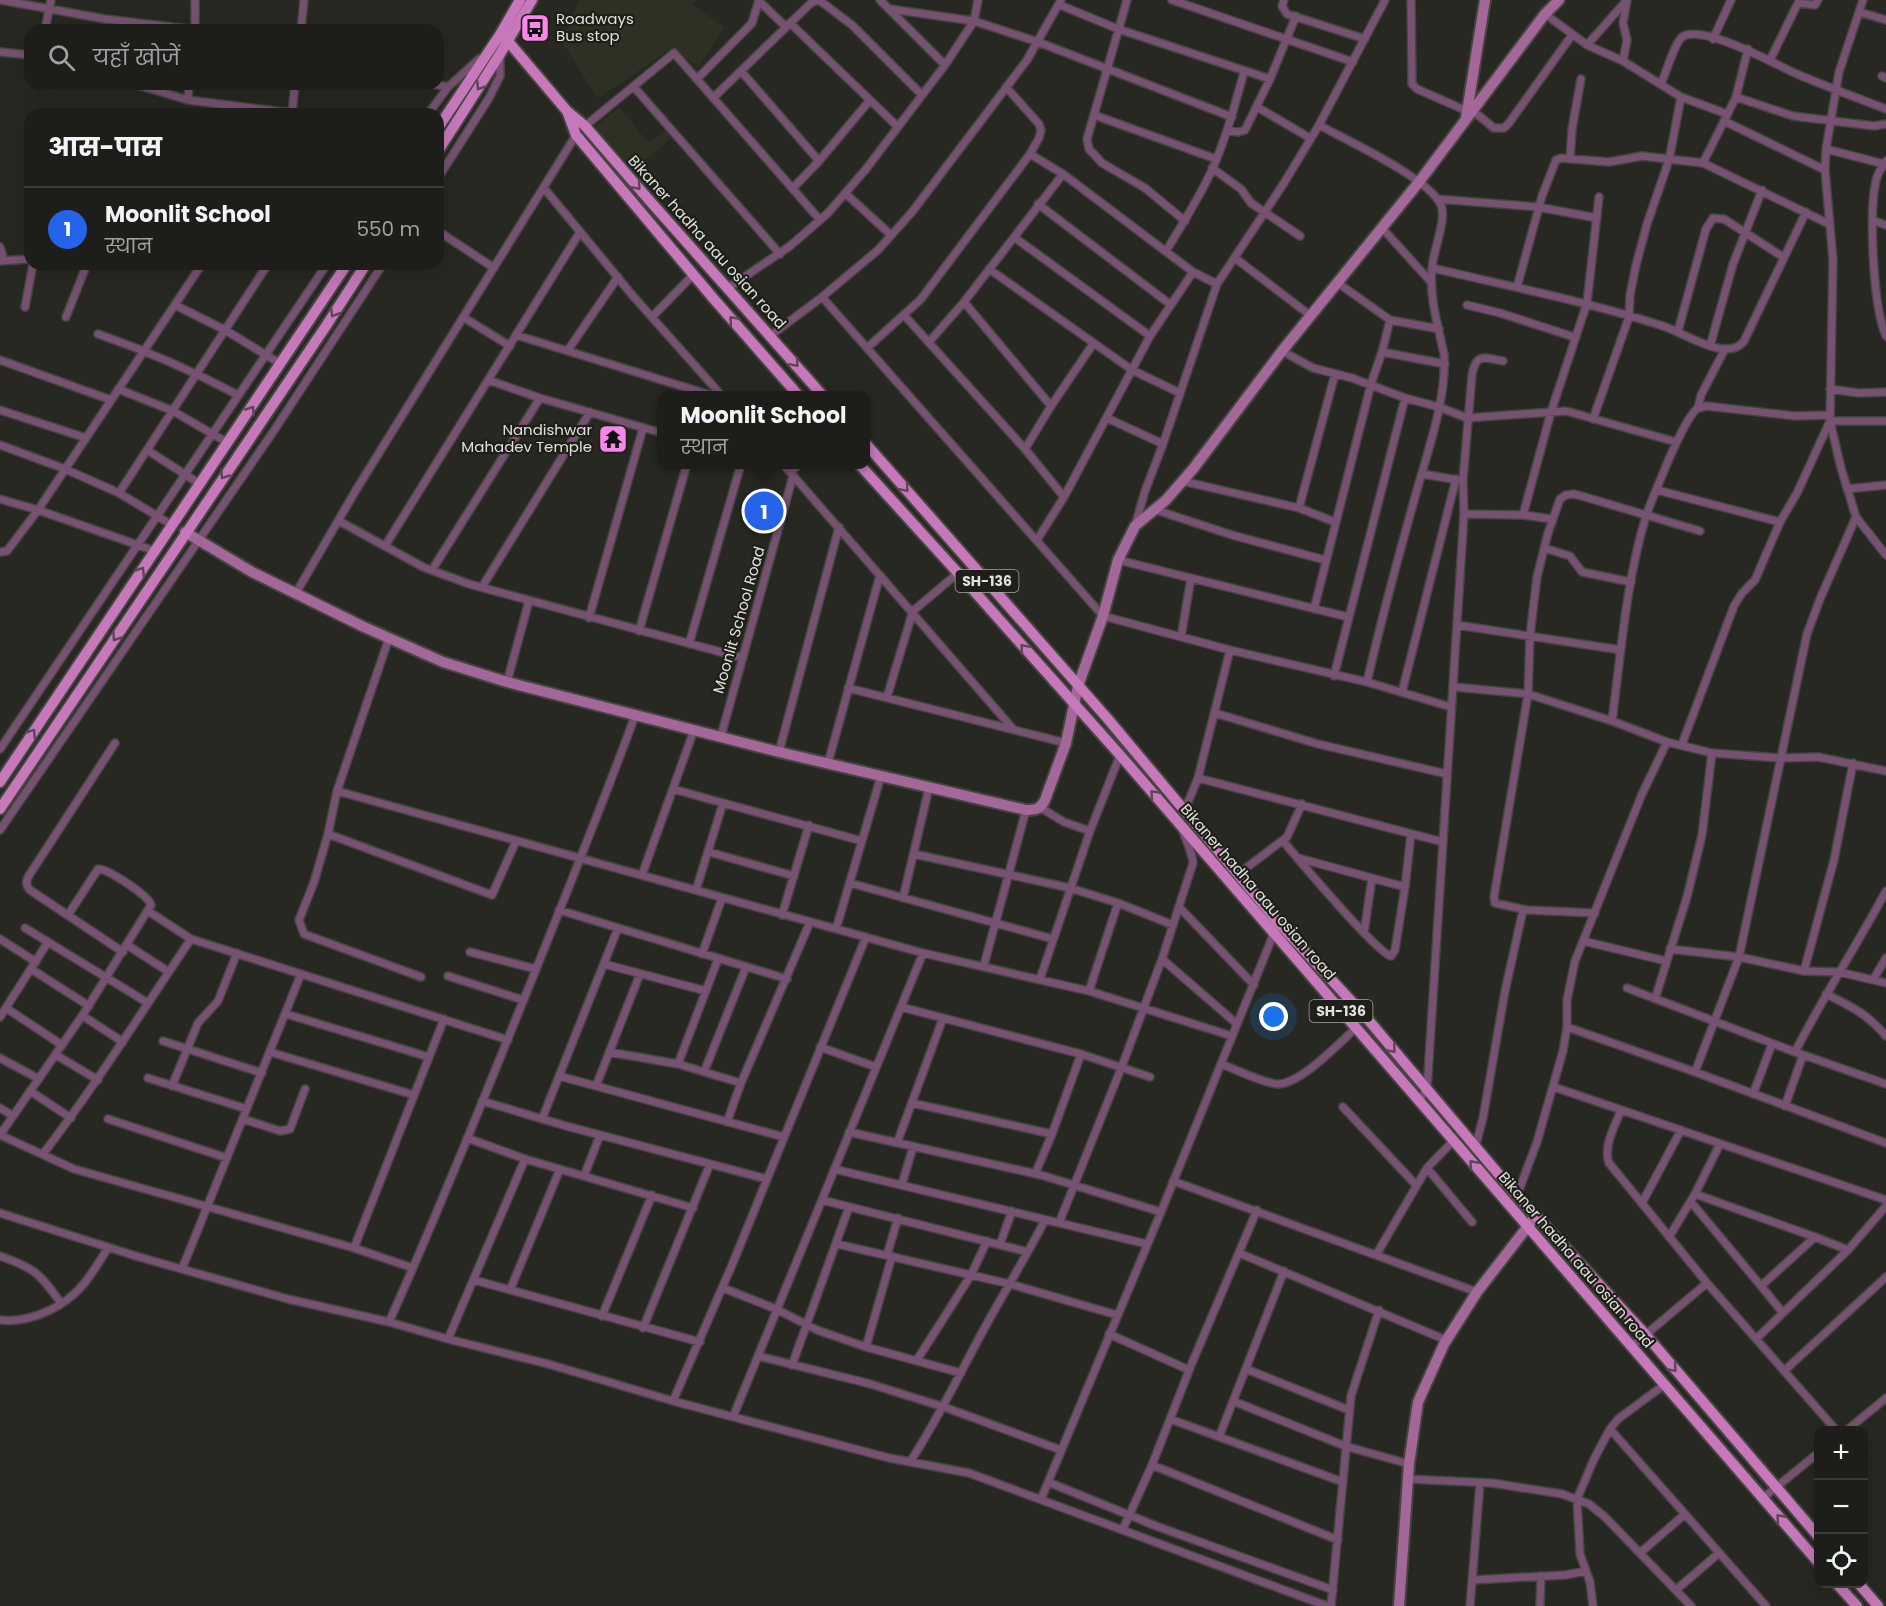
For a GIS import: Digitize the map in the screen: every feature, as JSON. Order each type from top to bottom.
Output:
[{"type":"main road","points":[[444,142],[500,54],[504,37],[520,0]]},
{"type":"main road","points":[[444,120],[532,0]]},
{"type":"main road","name":"Bikaner hadha aau osian road","points":[[504,37],[567,111],[585,126],[819,391]]},
{"type":"main road","name":"Bikaner hadha aau osian road","points":[[567,111],[576,135],[795,391]]},
{"type":"main road","points":[[0,782],[342,270]]},
{"type":"main road","points":[[0,809],[362,270]]},
{"type":"main road","name":"Bikaner hadha aau osian road","points":[[870,449],[1078,686],[1237,875],[1356,1028],[1814,1557]]},
{"type":"main road","name":"Bikaner hadha aau osian road","points":[[863,469],[1181,825],[1277,929],[1365,1016],[1517,1197],[1645,1334],[1816,1534]]},
{"type":"main road","points":[[68,708],[78,714]]},
{"type":"main road","points":[[1581,1289],[1592,1277]]},
{"type":"main road","points":[[1841,1588],[1857,1606]]},
{"type":"main road","points":[[1862,1588],[1878,1606]]},
{"type":"street","points":[[0,0],[146,24]]},
{"type":"street","points":[[46,24],[51,0]]},
{"type":"street","points":[[195,0],[196,24]]},
{"type":"street","points":[[302,24],[304,0]]},
{"type":"street","points":[[713,98],[810,3],[819,0],[852,25],[922,95]]},
{"type":"street","points":[[880,0],[945,64]]},
{"type":"street","points":[[728,288],[780,254],[820,220],[866,169],[945,64],[974,21],[978,0]]},
{"type":"street","points":[[1127,0],[1087,139],[1089,149],[1102,163],[1145,188],[1185,221]]},
{"type":"street","points":[[1172,0],[1353,63]]},
{"type":"street","points":[[1284,0],[1283,10],[1365,39]]},
{"type":"street","points":[[185,532],[252,572],[443,662],[507,682],[779,752],[1026,810],[1041,808],[1066,743],[1078,686],[1103,616],[1118,560],[1135,526],[1217,284],[1318,126],[1385,0]]},
{"type":"street","points":[[1411,0],[1412,84],[1417,89],[1494,128],[1504,128],[1572,35]]},
{"type":"street","points":[[1468,114],[1485,0]]},
{"type":"street","points":[[1135,526],[1156,510],[1182,481],[1282,351],[1419,182],[1545,14],[1559,0]]},
{"type":"street","points":[[1587,45],[1627,0]]},
{"type":"street","points":[[1623,61],[1627,40],[1623,23],[1627,0]]},
{"type":"street","points":[[1713,39],[1731,0]]},
{"type":"street","points":[[1770,60],[1798,3],[1815,5],[1818,0]]},
{"type":"street","points":[[1863,0],[1839,72],[1826,149],[1825,170],[1833,260],[1830,418],[1856,517],[1886,555]]},
{"type":"street","points":[[697,79],[752,23],[759,1],[898,127]]},
{"type":"street","points":[[771,336],[878,250],[912,212],[1038,42],[1060,2],[1118,29],[1270,79]]},
{"type":"street","points":[[890,9],[974,21],[1038,42],[1232,117]]},
{"type":"street","points":[[1859,12],[1886,20]]},
{"type":"street","points":[[1545,14],[1587,45],[1623,61],[1681,97],[1825,170]]},
{"type":"street","points":[[1227,130],[1238,132],[1245,130],[1270,79],[1296,16]]},
{"type":"street","points":[[1661,84],[1677,43],[1683,37],[1692,35],[1748,49],[1836,90],[1886,109]]},
{"type":"street","points":[[432,108],[448,87],[504,37]]},
{"type":"street","points":[[1703,163],[1736,97],[1748,49]]},
{"type":"street","points":[[0,51],[24,54]]},
{"type":"street","points":[[585,126],[674,53],[820,220]]},
{"type":"street","points":[[444,169],[489,98],[500,76],[500,54]]},
{"type":"street","points":[[741,71],[819,161]]},
{"type":"street","points":[[1166,251],[1185,221],[1216,159],[1232,117],[1244,72]]},
{"type":"street","points":[[1570,159],[1572,129],[1581,79]]},
{"type":"street","points":[[444,86],[448,87]]},
{"type":"street","points":[[634,87],[780,254]]},
{"type":"street","points":[[867,348],[921,299],[1030,154],[1039,138],[1041,130],[1039,124],[1006,87]]},
{"type":"street","points":[[154,90],[188,100],[247,108]]},
{"type":"street","points":[[188,100],[189,90]]},
{"type":"street","points":[[293,108],[294,90]]},
{"type":"street","points":[[1593,418],[1629,317],[1630,295],[1636,265],[1668,160],[1681,97]]},
{"type":"street","points":[[1736,97],[1793,116],[1874,126],[1886,124]]},
{"type":"street","points":[[792,188],[819,161],[870,100]]},
{"type":"street","points":[[1257,107],[1310,138]]},
{"type":"street","points":[[1094,115],[1216,159]]},
{"type":"street","points":[[1318,126],[1379,157],[1419,182],[1437,199],[1443,216],[1431,268],[1431,282],[1445,364],[1439,407],[1389,589],[1367,682]]},
{"type":"street","points":[[296,593],[463,316],[576,135]]},
{"type":"street","points":[[1826,149],[1885,162],[1876,184],[1874,259],[1877,299],[1886,336]]},
{"type":"street","points":[[1030,154],[1062,174],[1193,272],[1217,284]]},
{"type":"street","points":[[1517,287],[1538,207],[1556,160],[1609,162],[1642,156],[1703,163],[1829,224]]},
{"type":"street","points":[[1212,168],[1241,189],[1251,203],[1300,236]]},
{"type":"street","points":[[929,342],[964,302],[1062,174]]},
{"type":"street","points":[[544,188],[717,391]]},
{"type":"street","points":[[1710,346],[1732,264],[1762,190]]},
{"type":"street","points":[[845,193],[891,235]]},
{"type":"street","points":[[1522,515],[1551,412],[1587,303],[1599,197]]},
{"type":"street","points":[[1437,199],[1538,207],[1597,218]]},
{"type":"street","points":[[1038,204],[1172,305]]},
{"type":"street","points":[[1431,268],[1587,303],[1678,331],[1725,351],[1736,349],[1744,341],[1806,212]]},
{"type":"street","points":[[1678,331],[1709,222],[1713,218],[1724,219],[1783,258]]},
{"type":"street","points":[[1874,221],[1886,225]]},
{"type":"street","points":[[1382,228],[1431,282]]},
{"type":"street","points":[[385,546],[580,232]]},
{"type":"street","points":[[444,235],[494,268]]},
{"type":"street","points":[[1014,237],[1150,336]]},
{"type":"street","points":[[0,247],[2,261],[24,259]]},
{"type":"street","points":[[1235,258],[1311,316]]},
{"type":"street","points":[[989,269],[1132,370],[1180,393]]},
{"type":"street","points":[[25,307],[32,270]]},
{"type":"street","points":[[66,317],[85,270]]},
{"type":"street","points":[[0,552],[7,551],[38,510],[198,270]]},
{"type":"street","points":[[119,493],[264,270]]},
{"type":"street","points":[[0,749],[323,270]]},
{"type":"street","points":[[0,830],[275,429],[379,270]]},
{"type":"street","points":[[1037,540],[1064,497],[1150,336],[1193,272]]},
{"type":"street","points":[[652,317],[694,274]]},
{"type":"street","points":[[568,351],[618,277]]},
{"type":"street","points":[[1338,283],[1390,320],[1439,329]]},
{"type":"street","points":[[822,297],[1103,616],[1230,650],[1367,682],[1451,707]]},
{"type":"street","points":[[964,302],[1051,406]]},
{"type":"street","points":[[1467,304],[1574,337]]},
{"type":"street","points":[[175,305],[225,330],[281,364]]},
{"type":"street","points":[[904,315],[1025,449],[1064,497]]},
{"type":"street","points":[[463,316],[510,346]]},
{"type":"street","points":[[1314,609],[1371,384],[1390,320]]},
{"type":"street","points":[[98,334],[144,350],[197,373],[238,395]]},
{"type":"street","points":[[516,335],[694,391]]},
{"type":"street","points":[[1025,449],[1093,344]]},
{"type":"street","points":[[1282,351],[1313,368],[1371,384],[1405,398],[1439,407],[1467,418],[1566,411],[1676,442]]},
{"type":"street","points":[[1612,721],[1631,582],[1647,515],[1676,442],[1698,408],[1705,387],[1725,351]]},
{"type":"street","points":[[1382,352],[1445,364]]},
{"type":"street","points":[[1402,692],[1460,480],[1474,365],[1483,358],[1503,361]]},
{"type":"street","points":[[0,360],[111,400]]},
{"type":"street","points":[[1299,508],[1335,374]]},
{"type":"street","points":[[488,380],[540,398],[657,432]]},
{"type":"street","points":[[708,391],[710,383]]},
{"type":"street","points":[[118,389],[173,411],[228,443]]},
{"type":"street","points":[[1830,389],[1859,393],[1886,392]]},
{"type":"street","points":[[432,570],[540,398]]},
{"type":"street","points":[[1334,676],[1405,398]]},
{"type":"street","points":[[1698,408],[1706,406],[1795,416],[1886,421]]},
{"type":"street","points":[[0,410],[86,438]]},
{"type":"street","points":[[482,587],[590,412]]},
{"type":"street","points":[[1107,418],[1163,444]]},
{"type":"street","points":[[1682,744],[1734,606],[1742,593],[1755,580],[1830,418]]},
{"type":"street","points":[[589,618],[643,428]]},
{"type":"street","points":[[0,445],[65,469],[119,493],[172,525]]},
{"type":"street","points":[[147,450],[200,484]]},
{"type":"street","points":[[639,631],[686,469]]},
{"type":"street","points":[[689,644],[740,469]]},
{"type":"street","points":[[787,469],[913,611],[1014,730]]},
{"type":"street","points":[[792,474],[796,469]]},
{"type":"street","name":"Moonlit School Road","points":[[721,736],[792,474]]},
{"type":"street","points":[[1422,474],[1460,480]]},
{"type":"street","points":[[1418,1100],[1427,1090],[1464,514],[1460,480]]},
{"type":"street","points":[[1182,481],[1299,508],[1335,522]]},
{"type":"street","points":[[1847,489],[1886,485]]},
{"type":"street","points":[[1657,490],[1780,522]]},
{"type":"street","points":[[1595,914],[1523,910],[1495,903],[1494,897],[1528,694],[1530,634],[1537,577],[1544,548],[1560,499],[1574,494],[1700,531]]},
{"type":"street","points":[[0,499],[155,551]]},
{"type":"street","points":[[1156,510],[1232,535],[1325,560]]},
{"type":"street","points":[[1464,514],[1522,515],[1552,519]]},
{"type":"street","points":[[1695,1072],[1739,957],[1807,634],[1856,517]]},
{"type":"street","points":[[339,520],[432,570],[589,618],[743,658]]},
{"type":"street","points":[[779,752],[839,527]]},
{"type":"street","points":[[1544,548],[1570,556],[1582,572],[1631,582]]},
{"type":"street","points":[[1118,560],[1348,617]]},
{"type":"street","points":[[887,697],[913,611],[958,573]]},
{"type":"street","points":[[828,763],[880,575]]},
{"type":"street","points":[[1182,637],[1191,578]]},
{"type":"street","points":[[507,682],[530,601]]},
{"type":"street","points":[[1457,625],[1530,634],[1621,650]]},
{"type":"street","points":[[389,638],[337,791],[328,834],[314,882],[299,920],[304,933],[421,977]]},
{"type":"street","points":[[1184,812],[1198,778],[1230,650]]},
{"type":"street","points":[[1454,687],[1528,694],[1612,721],[1667,742],[1712,753],[1780,758],[1818,757],[1886,771]]},
{"type":"street","points":[[848,688],[1066,743]]},
{"type":"street","points":[[1215,713],[1318,744],[1448,774]]},
{"type":"street","points":[[388,1322],[413,1268],[508,1040],[635,716]]},
{"type":"street","points":[[642,875],[694,730]]},
{"type":"street","points":[[1509,1206],[1517,1197],[1554,1088],[1567,1027],[1567,1000],[1575,961],[1642,794],[1667,742]]},
{"type":"street","points":[[115,743],[26,880],[26,885],[30,890],[123,952]]},
{"type":"street","points":[[1655,999],[1687,897],[1702,835],[1712,753]]},
{"type":"street","points":[[1040,979],[1090,831],[1120,755]]},
{"type":"street","points":[[1804,971],[1834,860],[1853,764]]},
{"type":"street","points":[[836,929],[881,776]]},
{"type":"street","points":[[1198,778],[1443,842]]},
{"type":"street","points":[[903,898],[929,788]]},
{"type":"street","points":[[673,789],[862,841]]},
{"type":"street","points":[[337,791],[923,953],[984,965],[1089,991],[1232,1036]]},
{"type":"street","points":[[696,890],[723,803]]},
{"type":"street","points":[[1237,875],[1287,837],[1302,804]]},
{"type":"street","points":[[1041,808],[1064,822],[1090,831]]},
{"type":"street","points":[[984,965],[1026,810]]},
{"type":"street","points":[[782,915],[809,825]]},
{"type":"street","points":[[1059,1223],[1162,959],[1193,863],[1181,825]]},
{"type":"street","points":[[328,834],[492,895],[516,841]]},
{"type":"street","points":[[1283,841],[1364,933],[1385,954],[1391,956],[1405,887],[1411,834]]},
{"type":"street","points":[[709,852],[794,876]]},
{"type":"street","points":[[914,854],[1010,873],[1070,888],[1118,903],[1173,925]]},
{"type":"street","points":[[1298,858],[1405,887]]},
{"type":"street","points":[[68,915],[98,869],[102,869],[146,897],[150,905],[128,945],[83,1016],[0,1135],[74,1169],[354,1248],[413,1268]]},
{"type":"street","points":[[1364,933],[1372,878]]},
{"type":"street","points":[[850,883],[1053,939]]},
{"type":"street","points":[[1785,1106],[1799,1054],[1826,994],[1886,891]]},
{"type":"street","points":[[702,954],[722,898]]},
{"type":"street","points":[[1089,991],[1118,903]]},
{"type":"street","points":[[1179,907],[1254,985]]},
{"type":"street","points":[[559,910],[787,979]]},
{"type":"street","points":[[1475,1148],[1483,1118],[1505,991],[1523,910]]},
{"type":"street","points":[[148,911],[191,939],[508,1040]]},
{"type":"street","points":[[728,1122],[741,1083],[810,922]]},
{"type":"street","points":[[25,928],[148,1003]]},
{"type":"street","points":[[542,1119],[618,928]]},
{"type":"street","points":[[1042,1497],[1277,929]]},
{"type":"street","points":[[673,1401],[723,1288],[866,937]]},
{"type":"street","points":[[0,939],[36,962]]},
{"type":"street","points":[[43,1154],[98,1080],[191,939]]},
{"type":"street","points":[[1583,941],[1666,961]]},
{"type":"street","points":[[0,1017],[48,942]]},
{"type":"street","points":[[128,945],[169,972]]},
{"type":"street","points":[[1670,949],[1739,957],[1804,971],[1839,972],[1886,983]]},
{"type":"street","points":[[470,952],[536,969]]},
{"type":"street","points":[[172,1086],[198,1023],[218,1000],[237,953]]},
{"type":"street","points":[[733,1417],[923,953]]},
{"type":"street","points":[[1873,980],[1886,958]]},
{"type":"street","points":[[678,1064],[718,959]]},
{"type":"street","points":[[1162,959],[1237,1024]]},
{"type":"street","points":[[603,964],[706,991]]},
{"type":"street","points":[[704,1072],[746,967]]},
{"type":"street","points":[[31,969],[89,1006]]},
{"type":"street","points":[[182,1269],[302,974]]},
{"type":"street","points":[[596,1086],[640,974]]},
{"type":"street","points":[[448,976],[523,1000]]},
{"type":"street","points":[[1627,988],[1772,1044],[1886,1084]]},
{"type":"street","points":[[1826,994],[1860,1011],[1871,1019],[1886,1036]]},
{"type":"street","points":[[901,1007],[1081,1054],[1150,1077]]},
{"type":"street","points":[[6,1008],[62,1046]]},
{"type":"street","points":[[286,1014],[429,1057]]},
{"type":"street","points":[[83,1016],[123,1042]]},
{"type":"street","points":[[897,1143],[943,1018]]},
{"type":"street","points":[[354,1248],[444,1019]]},
{"type":"street","points":[[1567,1027],[1886,1143]]},
{"type":"street","points":[[1221,1064],[1276,1084],[1286,1083],[1321,1059],[1356,1028]]},
{"type":"street","points":[[163,1041],[262,1073]]},
{"type":"street","points":[[1753,1094],[1772,1044]]},
{"type":"street","points":[[820,1047],[876,1067]]},
{"type":"street","points":[[270,1052],[414,1095]]},
{"type":"street","points":[[609,1052],[678,1064],[741,1083]]},
{"type":"street","points":[[1035,1174],[1081,1054]]},
{"type":"street","points":[[56,1055],[98,1080]]},
{"type":"street","points":[[0,1058],[39,1079]]},
{"type":"street","points":[[559,1076],[784,1137]]},
{"type":"street","points":[[148,1078],[247,1109]]},
{"type":"street","points":[[1554,1088],[1886,1200]]},
{"type":"street","points":[[243,1119],[286,1131],[292,1126],[305,1089]]},
{"type":"street","points":[[30,1091],[71,1118]]},
{"type":"street","points":[[482,1101],[767,1179]]},
{"type":"street","points":[[912,1103],[1052,1134]]},
{"type":"street","points":[[1343,1107],[1416,1185]]},
{"type":"street","points":[[0,1108],[13,1116]]},
{"type":"street","points":[[1621,1110],[1606,1156],[1609,1163],[1707,1283],[1832,1426]]},
{"type":"street","points":[[108,1119],[227,1158]]},
{"type":"street","points":[[1642,1203],[1681,1130]]},
{"type":"street","points":[[849,1132],[1035,1174],[1161,1212]]},
{"type":"street","points":[[584,1176],[600,1135]]},
{"type":"street","points":[[467,1138],[525,1159],[693,1208]]},
{"type":"street","points":[[1376,1255],[1427,1168],[1453,1141]]},
{"type":"street","points":[[1670,1237],[1691,1202],[1720,1144]]},
{"type":"street","points":[[902,1184],[914,1147]]},
{"type":"street","points":[[448,1340],[525,1159]]},
{"type":"street","points":[[643,1328],[710,1164]]},
{"type":"street","points":[[1427,1168],[1472,1222]]},
{"type":"street","points":[[510,1290],[560,1169]]},
{"type":"street","points":[[834,1169],[1148,1244]]},
{"type":"street","points":[[1173,1181],[1257,1210],[1477,1293]]},
{"type":"street","points":[[1695,1194],[1848,1250]]},
{"type":"street","points":[[602,1316],[652,1196]]},
{"type":"street","points":[[822,1200],[1028,1252]]},
{"type":"street","points":[[1691,1202],[1783,1313]]},
{"type":"street","points":[[1756,1339],[1848,1250],[1886,1206]]},
{"type":"street","points":[[792,1365],[849,1207]]},
{"type":"street","points":[[1126,1523],[1257,1210]]},
{"type":"street","points":[[1000,1244],[1012,1211]]},
{"type":"street","points":[[0,1213],[108,1248],[288,1299],[388,1322],[448,1340],[548,1364],[673,1401],[889,1458],[913,1457],[969,1473],[1126,1523],[1331,1600]]},
{"type":"street","points":[[1399,1606],[1409,1464],[1418,1402],[1446,1340],[1477,1293],[1535,1217]]},
{"type":"street","points":[[866,1347],[898,1218]]},
{"type":"street","points":[[913,1457],[944,1407],[1045,1220]]},
{"type":"street","points":[[1761,1286],[1815,1237]]},
{"type":"street","points":[[917,1360],[971,1275],[987,1241]]},
{"type":"street","points":[[837,1244],[1010,1284],[1117,1315]]},
{"type":"street","points":[[0,1320],[14,1321],[28,1318],[75,1294],[108,1248]]},
{"type":"street","points":[[1239,1252],[1446,1340]]},
{"type":"street","points":[[0,1256],[27,1265],[35,1271],[61,1303]]},
{"type":"street","points":[[1219,1437],[1284,1271]]},
{"type":"street","points":[[1784,1371],[1886,1277]]},
{"type":"street","points":[[474,1280],[700,1342]]},
{"type":"street","points":[[1631,1347],[1707,1283]]},
{"type":"street","points":[[723,1288],[776,1309],[807,1325],[866,1347],[961,1373]]},
{"type":"street","points":[[1331,1600],[1351,1396],[1379,1310]]},
{"type":"street","points":[[1109,1334],[1189,1370]]},
{"type":"street","points":[[758,1356],[867,1383],[944,1407],[1061,1450]]},
{"type":"street","points":[[1246,1369],[1349,1410]]},
{"type":"street","points":[[1593,1606],[1592,1592],[1580,1554],[1577,1498],[1610,1429],[1618,1419],[1664,1385]]},
{"type":"street","points":[[1853,1426],[1886,1398]]},
{"type":"street","points":[[1233,1401],[1345,1446],[1409,1464]]},
{"type":"street","points":[[1170,1419],[1343,1482]]},
{"type":"street","points":[[1610,1429],[1766,1606]]},
{"type":"street","points":[[1763,1498],[1814,1456]]},
{"type":"street","points":[[1152,1465],[1338,1540]]},
{"type":"street","points":[[1408,1479],[1524,1487],[1577,1498],[1605,1517],[1690,1606]]},
{"type":"street","points":[[1470,1606],[1480,1483]]},
{"type":"street","points":[[1047,1484],[1126,1523],[1331,1600]]},
{"type":"street","points":[[1640,1553],[1685,1514]]},
{"type":"street","points":[[1676,1590],[1719,1552]]},
{"type":"street","points":[[1472,1580],[1586,1571]]},
{"type":"street","points":[[1540,1606],[1541,1576]]},
{"type":"shaded area","points":[[579,0],[696,0],[693,5],[725,28],[698,67],[671,49],[598,98],[561,41]]},
{"type":"shaded area","points":[[619,107],[649,143],[669,127],[670,139],[631,172],[594,128]]},
{"type":"place","name":"Roadways Bus stop","points":[[535,28]]},
{"type":"place","name":"Nandishwar Mahadev Temple","points":[[613,439]]},
{"type":"place","name":"Moonlit School","points":[[764,511]]}]
